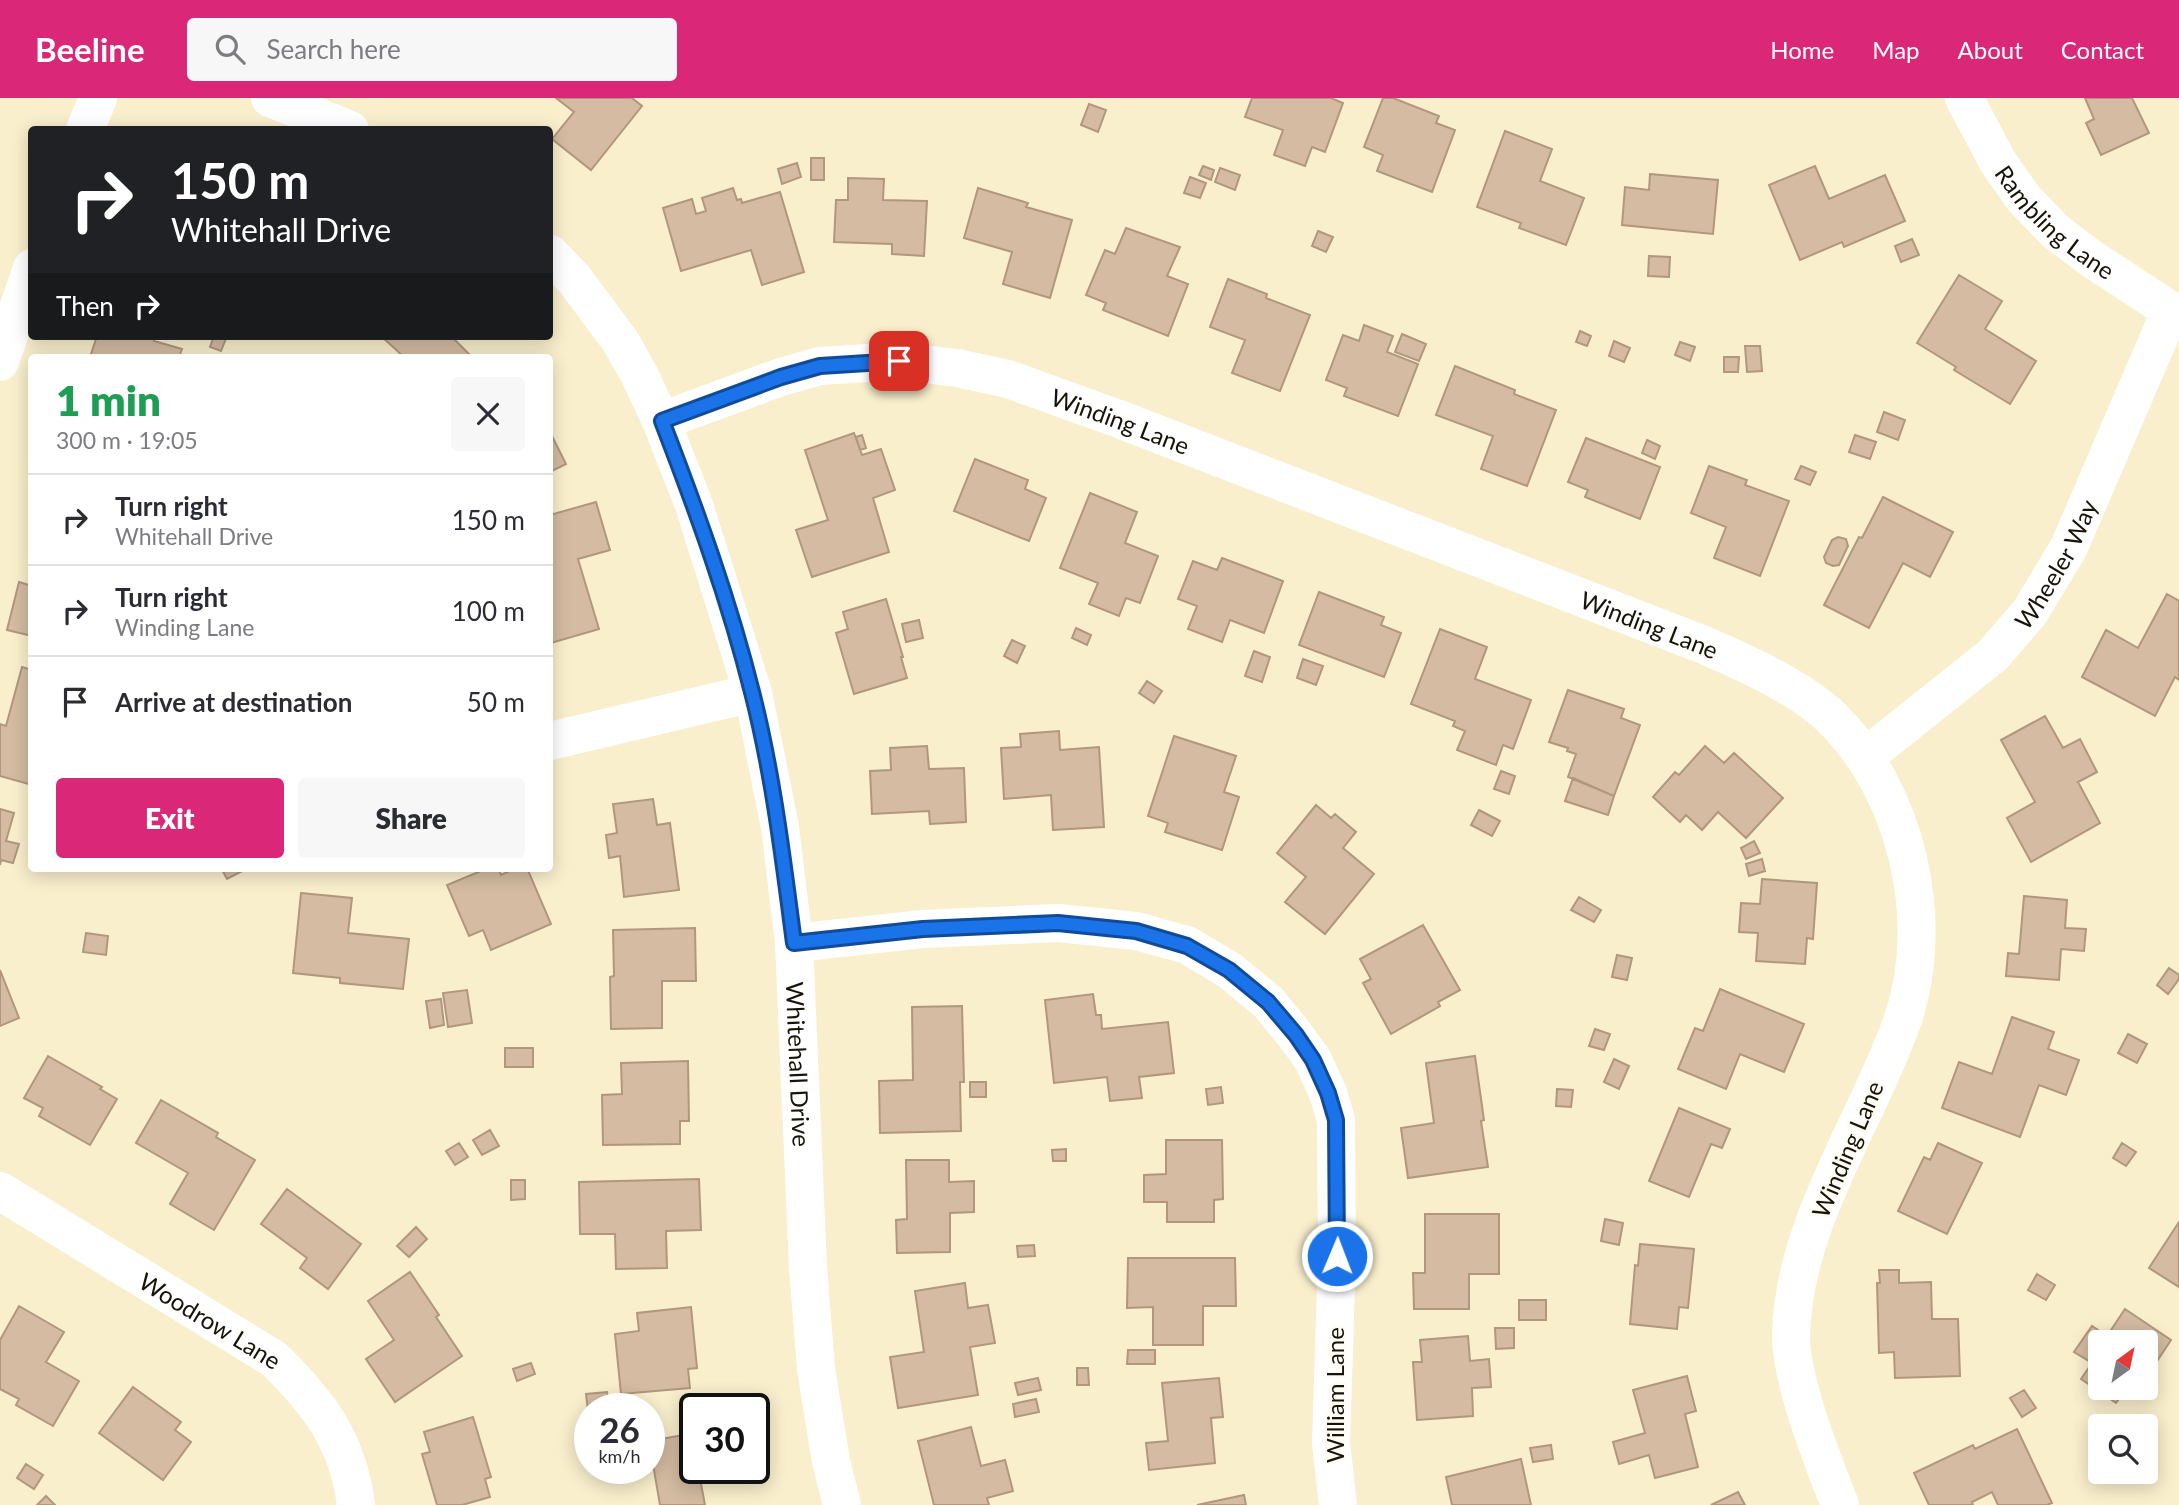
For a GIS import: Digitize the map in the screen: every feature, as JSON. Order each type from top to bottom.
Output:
[{"type":"street","points":[[87,126],[98,98]]},
{"type":"street","points":[[270,98],[340,126]]},
{"type":"street","name":"Rambling Lane","points":[[1964,98],[1998,162],[2024,199],[2056,232],[2175,314]]},
{"type":"street","name":"Whitehall Drive","points":[[553,257],[574,279],[621,342],[662,421],[694,505],[752,693],[779,827],[794,943],[807,1241],[816,1370],[831,1461],[842,1505]]},
{"type":"street","points":[[0,362],[28,280]]},
{"type":"street","name":"Wheeler Way","points":[[1865,757],[1950,692],[1993,655],[2030,612],[2069,547],[2175,314]]},
{"type":"street","name":"Winding Lane","points":[[662,421],[781,377],[820,366],[899,361],[957,368],[1008,379],[1119,419],[1704,645],[1752,666],[1808,699],[1831,717],[1865,757],[1884,788],[1910,865],[1916,901],[1912,983],[1902,1020],[1864,1112],[1823,1200],[1807,1245],[1795,1292],[1791,1336],[1797,1377],[1840,1505]]},
{"type":"street","points":[[553,740],[752,693]]},
{"type":"street","name":"William Lane","points":[[794,943],[923,929],[1058,923],[1136,931],[1187,946],[1229,970],[1268,1002],[1313,1060],[1328,1093],[1336,1120],[1337,1256],[1331,1442],[1338,1505]]},
{"type":"street","name":"Woodrow Lane","points":[[0,1191],[274,1359],[301,1386],[328,1421],[345,1459],[356,1505]]},
{"type":"building","points":[[556,98],[632,98],[642,106],[591,170],[553,140],[574,112]]},
{"type":"building","points":[[1252,98],[1331,98],[1343,103],[1325,152],[1312,147],[1305,166],[1274,155],[1283,130],[1245,117]]},
{"type":"building","points":[[1383,98],[1393,98],[1439,116],[1436,123],[1455,130],[1432,192],[1377,171],[1383,155],[1364,147]]},
{"type":"building","points":[[2085,98],[2132,98],[2149,133],[2101,155],[2086,123],[2094,119]]},
{"type":"building","points":[[1089,104],[1106,110],[1098,132],[1081,125]]},
{"type":"building","points":[[1505,131],[1552,149],[1540,181],[1584,198],[1566,245],[1519,228],[1521,223],[1477,207]]},
{"type":"building","points":[[811,158],[824,158],[824,180],[811,180]]},
{"type":"building","points":[[797,163],[801,177],[782,184],[778,169]]},
{"type":"building","points":[[1203,166],[1214,170],[1211,180],[1199,175]]},
{"type":"building","points":[[1815,166],[1829,199],[1885,175],[1905,221],[1844,247],[1842,242],[1800,260],[1769,185]]},
{"type":"building","points":[[1220,168],[1240,175],[1235,190],[1215,182]]},
{"type":"building","points":[[1650,174],[1718,180],[1713,234],[1622,225],[1625,187],[1649,190]]},
{"type":"building","points":[[1190,177],[1206,183],[1200,198],[1184,193]]},
{"type":"building","points":[[848,178],[884,179],[883,200],[927,201],[924,256],[892,254],[892,244],[834,242],[836,200],[848,200]]},
{"type":"building","points":[[733,188],[737,200],[741,199],[742,203],[780,192],[804,272],[762,285],[751,250],[681,271],[663,208],[692,199],[696,214],[706,211],[702,198]]},
{"type":"building","points":[[978,188],[1028,203],[1026,207],[1072,220],[1050,298],[1003,284],[1012,252],[964,238]]},
{"type":"building","points":[[1126,228],[1180,247],[1167,276],[1188,284],[1168,336],[1103,310],[1106,303],[1086,295],[1105,250],[1115,254]]},
{"type":"building","points":[[1318,231],[1333,237],[1326,252],[1312,246]]},
{"type":"building","points":[[1912,239],[1919,255],[1901,262],[1895,246]]},
{"type":"building","points":[[1649,256],[1670,257],[1669,277],[1648,276]]},
{"type":"building","points":[[1959,275],[2002,301],[1985,329],[2036,361],[2010,404],[1954,370],[1956,367],[1917,343]]},
{"type":"building","points":[[1228,279],[1267,294],[1266,298],[1310,315],[1280,391],[1232,373],[1245,340],[1210,327]]},
{"type":"building","points":[[1364,325],[1393,336],[1387,352],[1418,364],[1398,416],[1344,396],[1347,388],[1326,380],[1343,335],[1359,341]]},
{"type":"building","points":[[1580,331],[1591,336],[1587,346],[1576,342]]},
{"type":"building","points":[[1402,334],[1426,344],[1419,361],[1395,352]]},
{"type":"building","points":[[96,340],[154,340],[182,349],[180,354],[91,354]]},
{"type":"building","points":[[213,340],[225,340],[221,351],[210,347]]},
{"type":"building","points":[[385,340],[455,340],[469,354],[401,354]]},
{"type":"building","points":[[1614,341],[1630,348],[1624,362],[1609,356]]},
{"type":"building","points":[[1680,342],[1695,347],[1690,361],[1675,355]]},
{"type":"building","points":[[1745,346],[1760,346],[1762,371],[1747,372]]},
{"type":"building","points":[[1724,357],[1739,357],[1738,372],[1724,372]]},
{"type":"building","points":[[1455,366],[1515,390],[1514,394],[1556,410],[1527,486],[1481,469],[1493,436],[1436,415]]},
{"type":"building","points":[[1884,412],[1905,420],[1898,440],[1877,432]]},
{"type":"building","points":[[854,433],[862,455],[881,449],[895,490],[873,498],[889,552],[812,577],[796,530],[828,520],[805,450]]},
{"type":"building","points":[[862,435],[866,448],[860,450],[856,437]]},
{"type":"building","points":[[1855,435],[1876,442],[1870,459],[1849,452]]},
{"type":"building","points":[[553,438],[566,464],[553,470]]},
{"type":"building","points":[[1586,438],[1660,467],[1640,519],[1585,497],[1588,490],[1568,482]]},
{"type":"building","points":[[1647,440],[1660,446],[1655,459],[1642,453]]},
{"type":"building","points":[[975,459],[1028,480],[1025,489],[1046,498],[1029,541],[954,511]]},
{"type":"building","points":[[1709,466],[1747,480],[1745,485],[1789,501],[1760,576],[1714,558],[1726,527],[1691,513]]},
{"type":"building","points":[[1801,466],[1816,472],[1810,485],[1795,479]]},
{"type":"building","points":[[1090,493],[1137,512],[1125,543],[1158,556],[1140,603],[1126,598],[1119,616],[1089,604],[1098,583],[1060,568]]},
{"type":"building","points":[[1883,497],[1953,532],[1930,577],[1903,563],[1869,628],[1824,605]]},
{"type":"building","points":[[596,502],[610,550],[578,559],[599,629],[553,642],[553,514]]},
{"type":"building","points":[[1838,537],[1846,539],[1848,546],[1839,565],[1833,566],[1826,563],[1824,557],[1832,540]]},
{"type":"building","points":[[1222,558],[1283,581],[1264,633],[1230,620],[1222,642],[1188,629],[1197,606],[1178,599],[1193,561],[1217,570]]},
{"type":"building","points":[[19,582],[28,585],[28,635],[7,630]]},
{"type":"building","points":[[1319,592],[1384,617],[1381,625],[1401,633],[1384,677],[1299,645]]},
{"type":"building","points":[[2167,594],[2179,601],[2179,680],[2175,677],[2155,716],[2082,677],[2106,630],[2138,648]]},
{"type":"building","points":[[886,599],[907,678],[854,694],[836,633],[848,629],[843,612]]},
{"type":"building","points":[[919,620],[923,638],[906,642],[902,624]]},
{"type":"building","points":[[1076,628],[1091,635],[1087,645],[1072,638]]},
{"type":"building","points":[[1440,629],[1487,647],[1475,679],[1531,700],[1513,749],[1503,745],[1496,765],[1457,750],[1465,731],[1453,726],[1455,721],[1411,704]]},
{"type":"building","points":[[1012,640],[1025,646],[1017,663],[1004,656]]},
{"type":"building","points":[[1254,651],[1270,657],[1262,682],[1245,676]]},
{"type":"building","points":[[1303,659],[1323,666],[1316,685],[1297,678]]},
{"type":"building","points":[[22,667],[28,669],[28,784],[0,776],[0,724],[6,726]]},
{"type":"building","points":[[1147,681],[1162,691],[1154,703],[1139,693]]},
{"type":"building","points":[[1568,690],[1624,709],[1621,718],[1640,725],[1614,796],[1568,777],[1576,754],[1567,751],[1568,748],[1549,742]]},
{"type":"building","points":[[2045,716],[2063,748],[2080,739],[2097,772],[2078,782],[2100,823],[2031,862],[2007,818],[2035,802],[2001,740]]},
{"type":"building","points":[[1059,731],[1060,750],[1099,747],[1104,827],[1053,830],[1051,795],[1004,799],[1001,748],[1021,747],[1020,734]]},
{"type":"building","points":[[1174,736],[1236,756],[1224,792],[1239,797],[1222,850],[1165,832],[1168,823],[1148,816]]},
{"type":"building","points":[[927,746],[929,769],[964,768],[966,822],[930,824],[929,811],[872,814],[870,771],[891,770],[890,748]]},
{"type":"building","points":[[1705,746],[1724,763],[1734,753],[1783,798],[1746,838],[1718,812],[1702,830],[1686,815],[1680,822],[1653,797],[1675,772],[1679,775]]},
{"type":"building","points":[[1501,771],[1515,776],[1509,794],[1494,789]]},
{"type":"building","points":[[1573,778],[1614,796],[1608,815],[1565,801]]},
{"type":"building","points":[[653,799],[657,825],[670,823],[679,890],[624,897],[620,856],[609,858],[606,835],[617,833],[613,804]]},
{"type":"building","points":[[1316,805],[1331,818],[1335,814],[1356,832],[1343,848],[1374,874],[1325,934],[1285,902],[1306,877],[1277,853]]},
{"type":"building","points":[[0,809],[14,813],[6,841],[19,844],[13,863],[1,860],[0,865]]},
{"type":"building","points":[[1479,810],[1500,821],[1492,836],[1471,825]]},
{"type":"building","points":[[1754,841],[1760,853],[1746,859],[1741,848]]},
{"type":"building","points":[[1762,859],[1765,871],[1749,876],[1746,864]]},
{"type":"building","points":[[223,872],[240,872],[227,879]]},
{"type":"building","points":[[478,872],[500,872],[501,875],[507,872],[529,872],[551,924],[491,950],[483,930],[469,936],[447,885]]},
{"type":"building","points":[[1762,879],[1817,883],[1813,939],[1807,938],[1805,964],[1756,961],[1758,933],[1739,932],[1741,903],[1760,904]]},
{"type":"building","points":[[301,893],[352,898],[348,933],[409,939],[403,989],[340,983],[340,978],[293,973]]},
{"type":"building","points":[[2024,896],[2067,900],[2065,928],[2086,929],[2084,951],[2061,949],[2059,980],[2006,976],[2008,953],[2019,954]]},
{"type":"building","points":[[1579,897],[1601,910],[1594,922],[1571,910]]},
{"type":"building","points":[[1423,925],[1460,990],[1438,1002],[1440,1006],[1391,1034],[1363,983],[1371,979],[1360,959]]},
{"type":"building","points":[[695,928],[696,981],[662,981],[662,1028],[611,1029],[613,930]]},
{"type":"building","points":[[86,933],[108,936],[106,955],[83,952]]},
{"type":"building","points":[[1617,955],[1632,958],[1627,980],[1612,977]]},
{"type":"building","points":[[2169,968],[2179,975],[2179,979],[2168,994],[2157,985]]},
{"type":"building","points":[[0,970],[19,1018],[0,1026]]},
{"type":"building","points":[[1720,989],[1804,1024],[1784,1072],[1740,1054],[1726,1089],[1678,1069],[1695,1028],[1703,1031]]},
{"type":"building","points":[[467,990],[472,1023],[448,1027],[443,993]]},
{"type":"building","points":[[1093,994],[1096,1015],[1101,1015],[1102,1029],[1168,1022],[1174,1073],[1139,1077],[1142,1098],[1110,1101],[1107,1077],[1054,1083],[1045,1000]]},
{"type":"building","points":[[441,999],[444,1025],[430,1028],[426,1001]]},
{"type":"building","points":[[962,1006],[964,1082],[960,1082],[961,1131],[880,1133],[879,1081],[913,1080],[912,1007]]},
{"type":"building","points":[[2012,1017],[2054,1032],[2048,1049],[2079,1060],[2066,1095],[2039,1085],[2020,1137],[1942,1108],[1959,1062],[1992,1074]]},
{"type":"building","points":[[1595,1029],[1610,1034],[1604,1050],[1589,1046]]},
{"type":"building","points":[[2128,1034],[2147,1044],[2137,1063],[2118,1053]]},
{"type":"building","points":[[505,1048],[533,1048],[533,1067],[505,1067]]},
{"type":"building","points":[[48,1056],[102,1087],[100,1089],[117,1099],[90,1145],[39,1116],[43,1108],[24,1098]]},
{"type":"building","points":[[1475,1056],[1488,1167],[1408,1178],[1401,1128],[1434,1123],[1426,1063]]},
{"type":"building","points":[[1614,1059],[1629,1066],[1619,1089],[1604,1082]]},
{"type":"building","points":[[688,1061],[689,1121],[680,1121],[680,1144],[603,1145],[602,1095],[622,1094],[621,1063]]},
{"type":"building","points":[[970,1082],[986,1082],[986,1097],[970,1097]]},
{"type":"building","points":[[1221,1087],[1223,1103],[1208,1105],[1206,1089]]},
{"type":"building","points":[[1557,1089],[1573,1090],[1571,1107],[1556,1106]]},
{"type":"building","points":[[161,1100],[218,1133],[216,1137],[255,1160],[214,1230],[170,1204],[188,1173],[136,1143]]},
{"type":"building","points":[[1679,1108],[1730,1129],[1722,1148],[1711,1144],[1689,1197],[1649,1181]]},
{"type":"building","points":[[490,1130],[499,1146],[482,1155],[473,1140]]},
{"type":"building","points":[[1166,1140],[1222,1140],[1223,1199],[1214,1200],[1214,1222],[1167,1222],[1167,1202],[1144,1202],[1144,1175],[1166,1174]]},
{"type":"building","points":[[459,1143],[468,1157],[455,1165],[446,1151]]},
{"type":"building","points":[[1938,1143],[1982,1163],[1947,1234],[1898,1211],[1924,1157],[1930,1160]]},
{"type":"building","points":[[2122,1143],[2136,1152],[2126,1166],[2113,1158]]},
{"type":"building","points":[[1066,1149],[1066,1161],[1053,1161],[1052,1150]]},
{"type":"building","points":[[906,1160],[949,1160],[949,1182],[974,1181],[974,1212],[950,1213],[950,1252],[897,1253],[896,1220],[907,1219]]},
{"type":"building","points":[[699,1179],[701,1230],[666,1231],[667,1268],[616,1269],[615,1234],[580,1234],[579,1182]]},
{"type":"building","points":[[511,1180],[525,1180],[525,1199],[511,1200]]},
{"type":"building","points":[[287,1189],[361,1244],[328,1289],[300,1268],[307,1258],[261,1224]]},
{"type":"building","points":[[1425,1214],[1499,1214],[1499,1274],[1469,1274],[1469,1309],[1414,1309],[1413,1273],[1425,1273]]},
{"type":"building","points":[[1605,1219],[1623,1223],[1619,1245],[1601,1241]]},
{"type":"building","points":[[2179,1222],[2179,1287],[2149,1268]]},
{"type":"building","points":[[416,1227],[427,1239],[409,1257],[397,1246]]},
{"type":"building","points":[[1640,1244],[1694,1249],[1688,1308],[1679,1307],[1677,1329],[1630,1324],[1635,1265],[1638,1266]]},
{"type":"building","points":[[1034,1245],[1035,1256],[1018,1257],[1017,1246]]},
{"type":"building","points":[[1128,1258],[1235,1258],[1236,1306],[1203,1306],[1203,1345],[1153,1345],[1153,1307],[1127,1308]]},
{"type":"building","points":[[1879,1270],[1899,1270],[1899,1283],[1931,1282],[1932,1319],[1958,1319],[1960,1376],[1895,1378],[1894,1352],[1879,1353]]},
{"type":"building","points":[[410,1272],[462,1356],[395,1402],[366,1359],[394,1340],[368,1301]]},
{"type":"building","points":[[2037,1274],[2055,1285],[2046,1300],[2028,1290]]},
{"type":"building","points":[[965,1283],[968,1308],[988,1305],[995,1343],[970,1347],[978,1395],[898,1408],[890,1357],[924,1352],[915,1291]]},
{"type":"building","points":[[1519,1300],[1546,1300],[1546,1320],[1519,1320]]},
{"type":"building","points":[[19,1306],[64,1332],[46,1362],[79,1381],[53,1426],[16,1405],[19,1399],[0,1389],[0,1340]]},
{"type":"building","points":[[691,1307],[697,1368],[688,1369],[690,1388],[621,1393],[615,1334],[639,1331],[637,1313]]},
{"type":"building","points":[[2125,1309],[2156,1330],[2111,1330]]},
{"type":"building","points":[[1495,1328],[1514,1328],[1514,1348],[1496,1349]]},
{"type":"building","points":[[2158,1331],[2171,1340],[2158,1360]]},
{"type":"building","points":[[2088,1332],[2088,1361],[2074,1352]]},
{"type":"building","points":[[1468,1336],[1470,1361],[1489,1359],[1491,1387],[1472,1388],[1473,1416],[1417,1420],[1413,1362],[1422,1362],[1420,1340]]},
{"type":"building","points":[[1128,1350],[1155,1350],[1155,1364],[1127,1364]]},
{"type":"building","points":[[531,1363],[535,1374],[517,1381],[513,1369]]},
{"type":"building","points":[[1077,1368],[1088,1368],[1089,1385],[1077,1385]]},
{"type":"building","points":[[2088,1369],[2088,1384],[2081,1379]]},
{"type":"building","points":[[1687,1376],[1696,1411],[1685,1414],[1698,1467],[1655,1478],[1649,1455],[1619,1464],[1613,1442],[1645,1433],[1633,1390]]},
{"type":"building","points":[[1038,1378],[1041,1390],[1018,1395],[1015,1383]]},
{"type":"building","points":[[1219,1378],[1223,1417],[1211,1418],[1215,1463],[1149,1470],[1146,1443],[1168,1441],[1162,1383]]},
{"type":"building","points":[[133,1387],[181,1422],[175,1430],[191,1442],[163,1480],[99,1433]]},
{"type":"building","points":[[2024,1390],[2036,1408],[2022,1417],[2010,1398]]},
{"type":"building","points":[[1036,1399],[1039,1412],[1015,1417],[1013,1404]]},
{"type":"building","points":[[473,1417],[491,1477],[485,1479],[490,1497],[462,1505],[437,1505],[422,1454],[430,1452],[424,1432]]},
{"type":"building","points":[[971,1427],[981,1466],[1005,1460],[1013,1491],[987,1498],[989,1505],[934,1505],[918,1441]]},
{"type":"building","points":[[2017,1429],[2052,1503],[1998,1505],[1992,1492],[1972,1502],[1973,1505],[1929,1505],[1914,1473],[1973,1445],[1975,1449]]},
{"type":"building","points":[[679,1436],[679,1484],[701,1484],[705,1505],[660,1505],[656,1484],[665,1484],[665,1438]]},
{"type":"building","points":[[1551,1445],[1553,1459],[1533,1462],[1530,1448]]},
{"type":"building","points":[[1521,1459],[1531,1505],[1452,1505],[1446,1477]]},
{"type":"building","points":[[26,1464],[43,1475],[34,1489],[17,1478]]},
{"type":"building","points":[[1738,1492],[1745,1505],[1711,1505]]},
{"type":"building","points":[[1244,1495],[1246,1505],[1197,1505]]},
{"type":"building","points":[[46,1496],[55,1505],[37,1505]]},
{"type":"route","points":[[899,361],[820,366],[726,396],[662,421],[694,505],[752,693],[779,827],[794,943],[923,929],[1058,923],[1136,931],[1187,946],[1229,970],[1268,1002],[1296,1035],[1313,1060],[1328,1093],[1336,1120],[1338,1156],[1337,1256]]}]
